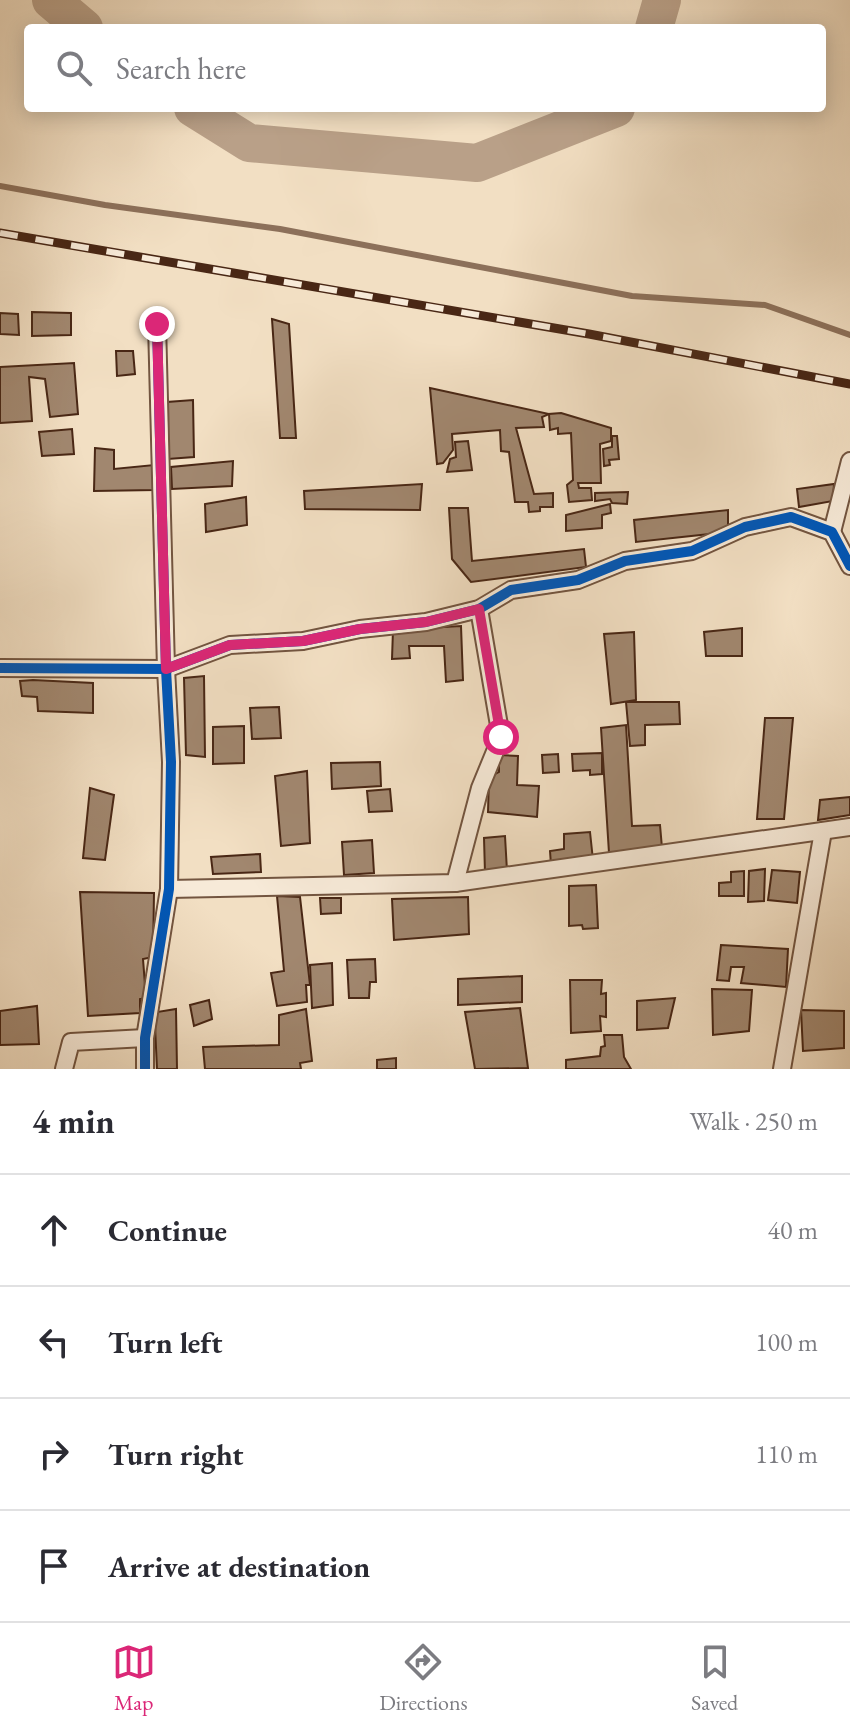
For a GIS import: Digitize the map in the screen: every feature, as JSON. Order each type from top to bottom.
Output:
[{"type":"street","points":[[145,1069],[145,1038],[169,889],[171,762],[157,324]]},
{"type":"street","points":[[832,532],[850,461]]},
{"type":"street","points":[[0,668],[166,669],[230,645],[303,641],[360,629],[426,622],[479,609],[511,590],[578,580],[625,561],[692,551],[745,527],[791,517],[832,532],[850,566]]},
{"type":"street","points":[[455,883],[480,788],[501,737],[479,609]]},
{"type":"street","points":[[169,889],[455,883],[850,827]]},
{"type":"street","points":[[782,1069],[823,831]]},
{"type":"street","points":[[64,1069],[71,1042],[145,1038]]},
{"type":"building","points":[[32,312],[71,313],[71,335],[32,336]]},
{"type":"building","points":[[0,313],[18,314],[19,335],[0,334]]},
{"type":"building","points":[[272,319],[289,324],[296,438],[280,438]]},
{"type":"building","points":[[116,351],[133,351],[135,374],[117,376]]},
{"type":"building","points":[[74,363],[78,414],[50,417],[45,379],[29,377],[32,421],[0,423],[0,367]]},
{"type":"building","points":[[430,388],[549,414],[542,417],[544,427],[516,428],[534,494],[553,493],[553,507],[540,507],[540,511],[529,512],[528,502],[515,502],[509,452],[501,451],[500,430],[452,434],[453,450],[443,463],[437,464]]},
{"type":"building","points":[[193,400],[194,457],[168,459],[167,402]]},
{"type":"building","points":[[561,413],[611,428],[611,441],[600,444],[601,483],[578,483],[579,488],[591,488],[592,500],[569,502],[567,485],[573,480],[571,433],[558,434],[558,428],[550,430],[549,414]]},
{"type":"building","points":[[72,429],[74,454],[42,456],[39,432]]},
{"type":"building","points":[[612,436],[617,436],[619,459],[609,460],[610,465],[604,466],[603,449],[612,447]]},
{"type":"building","points":[[468,441],[472,470],[447,472],[450,459],[456,457],[455,442]]},
{"type":"building","points":[[95,448],[114,450],[114,469],[154,465],[155,490],[94,491]]},
{"type":"building","points":[[233,461],[232,486],[172,489],[171,467]]},
{"type":"building","points":[[422,484],[420,510],[305,509],[304,491]]},
{"type":"building","points":[[834,484],[833,501],[799,507],[797,489]]},
{"type":"building","points":[[628,492],[627,504],[612,503],[610,499],[595,501],[595,493]]},
{"type":"building","points":[[246,497],[247,525],[206,532],[205,504]]},
{"type":"building","points":[[610,504],[611,513],[602,515],[602,528],[566,531],[566,515]]},
{"type":"building","points":[[449,508],[468,508],[472,561],[584,549],[586,567],[471,582],[452,559]]},
{"type":"building","points":[[728,510],[728,532],[636,542],[634,520]]},
{"type":"building","points":[[461,626],[463,680],[446,682],[444,646],[409,646],[410,658],[392,659],[393,630]]},
{"type":"building","points":[[742,628],[742,656],[706,656],[704,632]]},
{"type":"building","points":[[634,632],[636,700],[611,704],[604,634]]},
{"type":"building","points":[[204,676],[205,757],[186,755],[184,678]]},
{"type":"building","points":[[20,681],[93,683],[93,713],[38,711],[37,697],[22,696]]},
{"type":"building","points":[[626,702],[679,702],[680,724],[645,725],[645,745],[630,746]]},
{"type":"building","points":[[279,707],[281,738],[252,739],[250,708]]},
{"type":"building","points":[[765,718],[793,718],[784,819],[757,819]]},
{"type":"building","points":[[626,725],[632,826],[660,825],[662,848],[609,853],[601,728]]},
{"type":"building","points":[[244,726],[244,763],[213,764],[213,727]]},
{"type":"building","points":[[602,753],[602,774],[590,775],[590,770],[573,771],[572,754]]},
{"type":"building","points":[[558,754],[559,772],[543,773],[542,755]]},
{"type":"building","points":[[499,755],[518,756],[517,785],[539,786],[537,817],[488,812],[489,777],[499,772]]},
{"type":"building","points":[[380,762],[381,786],[332,789],[331,763]]},
{"type":"building","points":[[307,771],[310,843],[281,846],[275,776]]},
{"type":"building","points":[[90,788],[114,795],[105,860],[83,858]]},
{"type":"building","points":[[390,789],[392,811],[369,812],[367,791]]},
{"type":"building","points":[[850,797],[850,815],[818,820],[820,800]]},
{"type":"building","points":[[590,832],[593,860],[551,865],[550,851],[564,849],[564,834]]},
{"type":"building","points":[[505,836],[507,871],[485,873],[484,838]]},
{"type":"building","points":[[372,840],[374,873],[344,875],[342,842]]},
{"type":"building","points":[[260,854],[261,872],[213,874],[211,857]]},
{"type":"building","points":[[765,869],[764,901],[748,902],[749,871]]},
{"type":"building","points":[[772,870],[800,872],[797,903],[768,900]]},
{"type":"building","points":[[744,871],[744,896],[719,896],[719,883],[731,882],[731,872]]},
{"type":"building","points":[[596,885],[598,928],[569,926],[569,886]]},
{"type":"building","points":[[80,892],[154,893],[153,957],[143,959],[146,998],[140,999],[140,1013],[88,1016]]},
{"type":"building","points":[[277,896],[300,897],[310,985],[306,985],[307,1002],[277,1006],[271,973],[284,971]]},
{"type":"building","points":[[468,897],[469,934],[394,940],[392,899]]},
{"type":"building","points":[[320,898],[341,898],[341,913],[321,914]]},
{"type":"building","points":[[721,945],[788,949],[786,987],[741,983],[744,967],[731,967],[729,981],[717,980]]},
{"type":"building","points":[[375,959],[376,982],[370,982],[369,998],[349,998],[347,960]]},
{"type":"building","points":[[332,963],[333,1005],[312,1008],[310,965]]},
{"type":"building","points":[[522,976],[522,1002],[458,1005],[458,979]]},
{"type":"building","points":[[570,980],[602,980],[601,994],[606,993],[606,1017],[600,1016],[601,1031],[571,1033]]},
{"type":"building","points":[[712,989],[752,990],[749,1031],[713,1035]]},
{"type":"building","points":[[675,998],[668,1028],[637,1030],[637,1001]]},
{"type":"building","points":[[209,1000],[212,1019],[194,1026],[190,1005]]},
{"type":"building","points":[[37,1006],[39,1044],[0,1045],[0,1011]]},
{"type":"building","points":[[520,1008],[528,1068],[475,1069],[465,1012]]},
{"type":"building","points":[[176,1009],[177,1069],[157,1069],[157,1012]]},
{"type":"building","points":[[306,1009],[312,1061],[300,1063],[301,1069],[205,1069],[203,1047],[279,1045],[279,1015]]},
{"type":"building","points":[[801,1010],[844,1011],[844,1048],[803,1051]]},
{"type":"building","points":[[604,1035],[622,1035],[624,1057],[631,1069],[566,1069],[566,1060],[600,1056],[601,1047],[605,1046]]},
{"type":"building","points":[[396,1058],[396,1069],[377,1069],[377,1060]]},
{"type":"waterway","points":[[51,0],[79,24]]},
{"type":"waterway","points":[[655,24],[662,0]]},
{"type":"waterway","points":[[199,112],[249,143],[477,163],[606,112]]},
{"type":"waterway","points":[[0,186],[105,205],[280,229],[632,296],[765,305],[850,335]]},
{"type":"railway","points":[[0,233],[589,334],[850,384]]},
{"type":"cycle path","points":[[145,1069],[145,1038],[169,889],[171,762],[157,324]]},
{"type":"cycle path","points":[[0,668],[166,669],[230,645],[303,641],[360,629],[426,622],[479,609],[511,590],[578,580],[625,561],[692,551],[745,527],[791,517],[832,532],[850,566]]},
{"type":"route","points":[[157,324],[166,669],[230,645],[303,641],[360,629],[426,622],[479,609],[501,737]]}]
